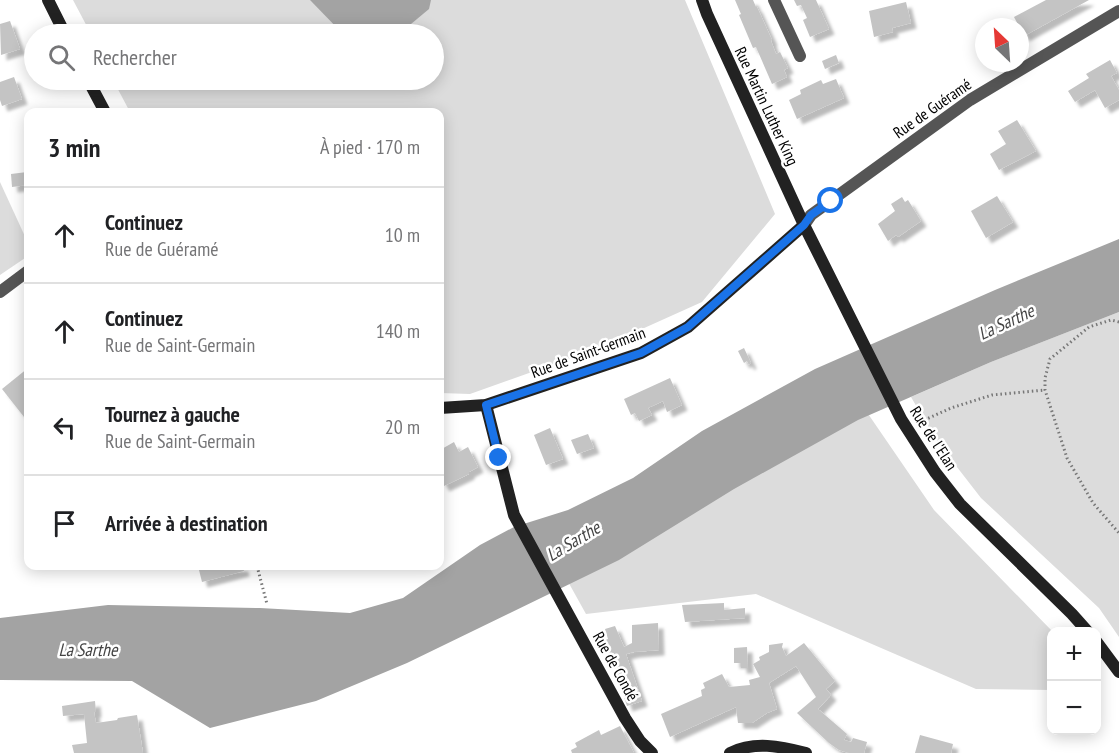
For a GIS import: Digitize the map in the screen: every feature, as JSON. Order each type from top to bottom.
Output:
[{"type":"street","points":[[48,0],[60,24]]},
{"type":"street","name":"Rue Martin Luther King","points":[[702,0],[804,225]]},
{"type":"street","points":[[774,0],[800,56]]},
{"type":"street","name":"Rue de Guéramé","points":[[804,225],[811,215],[970,100],[1119,11]]},
{"type":"street","points":[[93,90],[103,108]]},
{"type":"street","name":"Rue de l'Elan","points":[[804,225],[901,419],[935,472],[960,504],[1084,627]]},
{"type":"street","name":"Rue de Saint-Germain","points":[[444,408],[486,405],[651,348],[688,327],[804,225]]},
{"type":"street","points":[[0,292],[24,274]]},
{"type":"street","name":"Rue de Condé","points":[[486,405],[514,515],[625,718],[651,753]]},
{"type":"street","points":[[1101,648],[1119,672]]},
{"type":"street","points":[[730,753],[738,749],[760,745],[786,747],[806,753]]},
{"type":"path","points":[[1119,322],[1112,321],[1089,327],[1050,359],[1045,378],[1045,390],[1067,458],[1093,503],[1119,533]]},
{"type":"path","points":[[918,423],[951,408],[992,395],[1045,390]]},
{"type":"path","points":[[258,570],[267,604]]},
{"type":"shaded area","points":[[73,0],[685,0],[775,214],[702,302],[602,347],[470,394],[444,393],[444,108],[128,108],[118,90],[444,90],[444,24],[86,24]]},
{"type":"shaded area","points":[[0,182],[24,234],[24,259],[0,275]]},
{"type":"shaded area","points":[[1119,312],[1119,637],[1099,608],[981,498],[936,440],[911,397],[991,362]]},
{"type":"shaded area","points":[[862,405],[934,510],[1048,627],[1047,690],[976,689],[756,594],[586,614],[566,578]]},
{"type":"water","points":[[310,0],[431,0],[429,9],[411,24],[333,24]]},
{"type":"water","name":"La Sarthe","points":[[1119,239],[1119,312],[991,362],[858,420],[734,489],[619,560],[407,663],[316,701],[210,728],[132,681],[0,680],[0,618],[108,605],[260,608],[350,613],[403,598],[480,545],[514,527],[568,510],[633,478],[702,431],[815,369],[995,290]]},
{"type":"building","points":[[735,0],[753,0],[772,40],[776,54],[780,52],[788,68],[784,70],[787,77],[772,84],[756,47],[753,48]]},
{"type":"building","points":[[794,0],[816,0],[829,29],[810,37],[803,20],[807,18],[801,5],[797,6]]},
{"type":"building","points":[[1046,0],[1089,0],[1029,33],[1029,18],[1014,17]]},
{"type":"building","points":[[906,2],[911,23],[892,28],[893,32],[874,37],[869,11]]},
{"type":"building","points":[[10,21],[20,49],[1,55],[0,24]]},
{"type":"building","points":[[836,55],[839,63],[825,69],[822,61]]},
{"type":"building","points":[[1110,60],[1117,73],[1111,76],[1119,90],[1119,100],[1105,108],[1095,90],[1075,102],[1068,91],[1089,78],[1086,74]]},
{"type":"building","points":[[14,77],[22,99],[2,106],[0,82]]},
{"type":"building","points":[[836,79],[844,98],[797,119],[789,100],[801,94],[800,90],[821,80],[823,84]]},
{"type":"building","points":[[1017,120],[1036,151],[999,170],[990,154],[1006,144],[998,131]]},
{"type":"building","points":[[24,172],[24,186],[12,187],[11,174]]},
{"type":"building","points":[[997,196],[1013,222],[986,238],[971,211]]},
{"type":"building","points":[[902,197],[905,202],[908,200],[921,221],[888,241],[878,224],[895,211],[891,204]]},
{"type":"building","points":[[744,348],[751,363],[749,365],[747,361],[744,363],[738,351]]},
{"type":"building","points":[[24,371],[24,417],[2,389]]},
{"type":"building","points":[[670,378],[682,405],[667,412],[663,401],[648,408],[652,415],[639,421],[635,413],[631,415],[624,399]]},
{"type":"building","points":[[550,428],[563,459],[546,465],[534,435]]},
{"type":"building","points":[[588,434],[594,448],[577,454],[571,440]]},
{"type":"building","points":[[454,442],[459,452],[468,447],[478,467],[444,486],[444,448]]},
{"type":"building","points":[[199,570],[244,570],[244,571],[202,582]]},
{"type":"building","points":[[724,603],[724,610],[745,608],[745,618],[685,622],[682,605]]},
{"type":"building","points":[[658,623],[659,650],[626,654],[642,701],[627,706],[605,640],[608,639],[605,629],[615,626],[624,647],[632,643],[632,625]]},
{"type":"building","points":[[783,643],[782,647],[786,656],[804,643],[835,681],[826,689],[831,695],[818,709],[847,734],[844,740],[851,742],[853,738],[867,742],[864,753],[839,750],[797,713],[816,697],[796,666],[769,683],[777,709],[752,723],[738,723],[736,707],[670,737],[661,714],[702,696],[701,690],[705,688],[703,683],[722,674],[729,687],[750,685],[749,680],[760,677],[753,664],[760,660],[759,657],[769,652],[769,645]]},
{"type":"building","points":[[747,647],[748,668],[741,668],[741,663],[734,663],[734,648]]},
{"type":"building","points":[[95,701],[96,723],[137,715],[143,753],[74,753],[72,745],[87,743],[84,714],[63,716],[62,706]]},
{"type":"building","points":[[620,726],[634,753],[572,753],[571,750],[577,747],[575,743],[599,730],[601,735]]},
{"type":"building","points":[[920,735],[953,744],[951,753],[915,753]]},
{"type":"route","points":[[499,458],[486,405],[641,353],[688,327],[804,225],[811,215],[831,201]]}]
